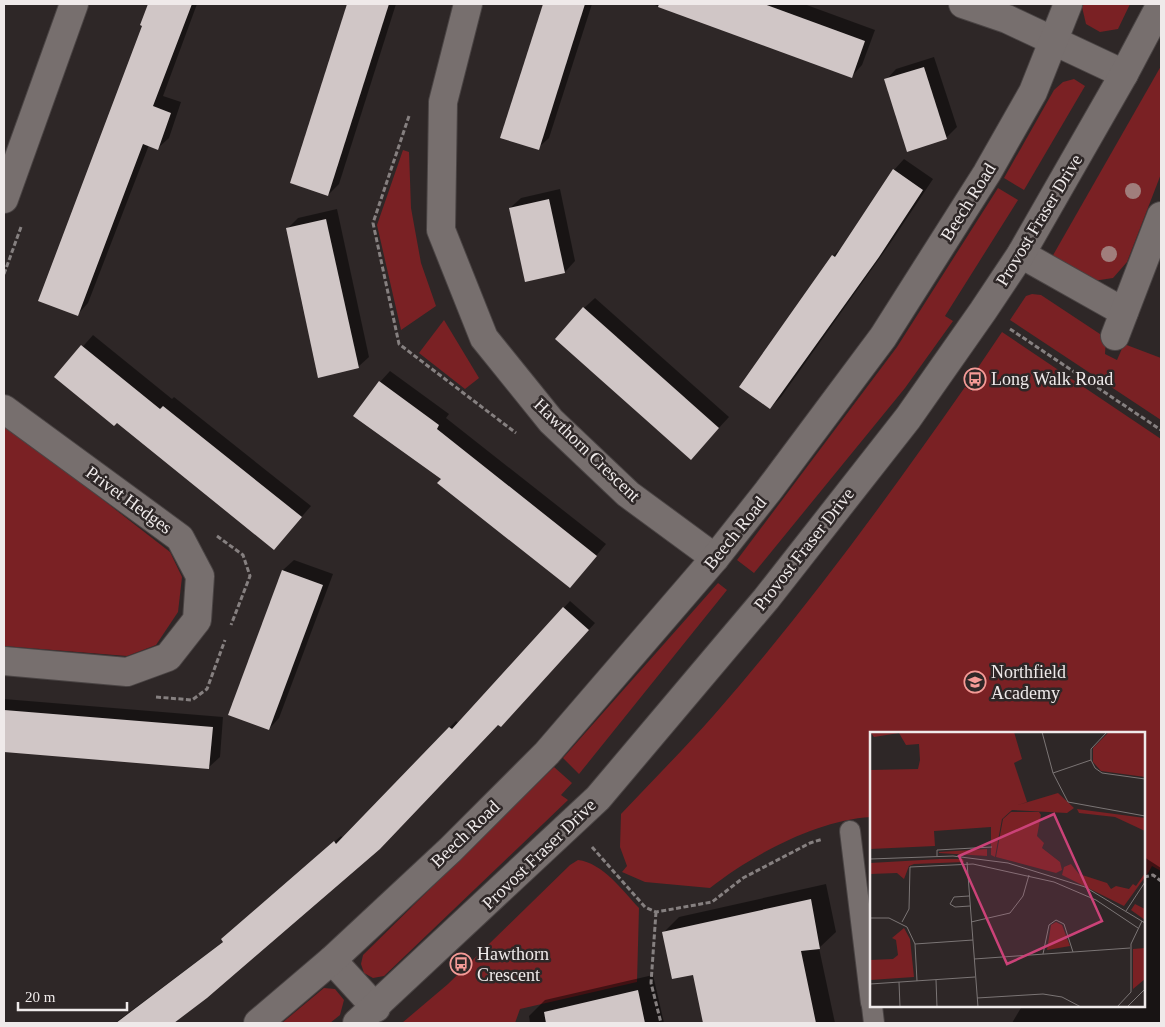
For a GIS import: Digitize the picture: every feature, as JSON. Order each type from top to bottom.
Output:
[{"type":"street","points":[[4,200],[74,4]]},
{"type":"street","name":"Hawthorn Crescent","points":[[468,4],[443,102],[441,230],[484,338],[551,421],[628,494],[715,558]]},
{"type":"street","points":[[963,4],[1007,19],[1124,74]]},
{"type":"street","points":[[1053,40],[1068,4]]},
{"type":"street","name":"Provost Fraser Drive","points":[[367,1016],[598,798],[766,599],[908,418],[1021,254],[1124,74],[1161,4]]},
{"type":"street","name":"Beech Road","points":[[258,1023],[332,960],[450,850],[547,753],[715,558],[768,491],[883,337],[987,173],[1033,92],[1053,40]]},
{"type":"street","points":[[1021,254],[1120,324],[1161,216]]},
{"type":"street","name":"Privet Hedges","points":[[4,409],[180,538],[200,576],[197,620],[168,657],[127,672],[4,661]]},
{"type":"street","points":[[332,960],[367,1016]]},
{"type":"lane","points":[[850,831],[870,996]]},
{"type":"lane","points":[[871,1007],[874,1023]]},
{"type":"path","points":[[1002,323],[1161,430]]},
{"type":"path","points":[[211,531],[243,555],[250,576],[230,628]]},
{"type":"path","points":[[152,697],[192,700],[207,689],[226,637]]},
{"type":"path","points":[[572,824],[645,906],[656,912],[712,902],[743,878],[810,843],[850,831]]},
{"type":"path","points":[[1145,877],[1153,876],[1161,881]]},
{"type":"path","points":[[656,912],[651,983],[661,1023]]},
{"type":"shaded area","points":[[1084,4],[1130,4],[1118,29],[1100,32],[1086,24],[1082,7]]},
{"type":"shaded area","points":[[1161,66],[1161,174],[1127,262],[1113,278],[1093,281],[1052,257]]},
{"type":"shaded area","points":[[1074,79],[1085,86],[1024,190],[1004,178],[1054,90],[1063,82]]},
{"type":"shaded area","points":[[403,150],[409,152],[411,208],[421,263],[436,306],[401,330],[377,225]]},
{"type":"shaded area","points":[[998,188],[1018,200],[945,316],[953,321],[905,388],[754,573],[737,560],[897,347]]},
{"type":"shaded area","points":[[1032,294],[1041,295],[1106,338],[1105,354],[1117,360],[1124,344],[1161,358],[1161,420],[1010,320],[1026,296]]},
{"type":"shaded area","points":[[444,320],[479,378],[465,389],[419,353]]},
{"type":"shaded area","name":"Northfield Academy","points":[[1002,332],[1161,439],[1161,871],[1152,866],[1147,875],[1145,874],[1145,732],[870,732],[870,817],[829,825],[786,841],[745,863],[710,888],[645,882],[622,872],[627,866],[620,847],[621,814],[714,715],[813,595],[875,513],[965,387],[972,391],[983,374],[977,369]]},
{"type":"shaded area","points":[[4,423],[170,552],[182,577],[178,612],[156,645],[127,656],[4,646]]},
{"type":"shaded area","points":[[718,583],[727,590],[579,774],[563,758]]},
{"type":"shaded area","points":[[554,767],[572,783],[561,795],[568,800],[384,976],[373,978],[364,973],[361,964],[363,955]]},
{"type":"shaded area","points":[[578,860],[596,866],[604,872],[639,908],[637,982],[520,1009],[515,1023],[402,1023],[448,984],[570,865]]},
{"type":"shaded area","points":[[324,988],[335,989],[344,1000],[340,1015],[330,1023],[282,1023]]},
{"type":"building","points":[[148,4],[192,4],[153,106],[171,113],[158,150],[143,144],[78,316],[38,301],[142,26],[140,25]]},
{"type":"building","points":[[347,4],[389,4],[328,196],[290,183]]},
{"type":"building","points":[[543,4],[585,4],[539,150],[500,138]]},
{"type":"building","points":[[659,4],[764,4],[865,41],[852,78],[658,7]]},
{"type":"building","points":[[924,67],[947,139],[907,152],[884,79]]},
{"type":"building","points":[[893,169],[923,190],[879,257],[770,409],[739,387],[832,255],[835,257]]},
{"type":"building","points":[[549,199],[565,273],[525,282],[509,208]]},
{"type":"building","points":[[326,219],[359,368],[318,378],[286,228]]},
{"type":"building","points":[[583,307],[719,428],[691,460],[555,339]]},
{"type":"building","points":[[81,345],[160,409],[163,406],[302,517],[274,550],[117,423],[114,426],[54,377]]},
{"type":"building","points":[[379,381],[439,425],[437,429],[597,556],[570,588],[437,483],[441,479],[353,416]]},
{"type":"building","points":[[282,570],[323,585],[269,730],[228,715]]},
{"type":"building","points":[[563,607],[589,630],[501,727],[498,725],[380,849],[207,998],[174,1023],[116,1023],[223,942],[221,939],[334,841],[336,844],[449,727],[452,729]]},
{"type":"building","points":[[4,710],[213,727],[209,769],[4,752]]},
{"type":"building","points":[[811,899],[820,949],[801,951],[816,1023],[703,1023],[693,975],[672,979],[662,932]]},
{"type":"building","points":[[638,990],[645,1023],[546,1023],[544,1012]]},
{"type":"place","name":"Long Walk Road","points":[[975,379]]},
{"type":"place","name":"Northfield Academy","points":[[975,682]]},
{"type":"place","name":"Hawthorn Crescent","points":[[461,964]]}]
